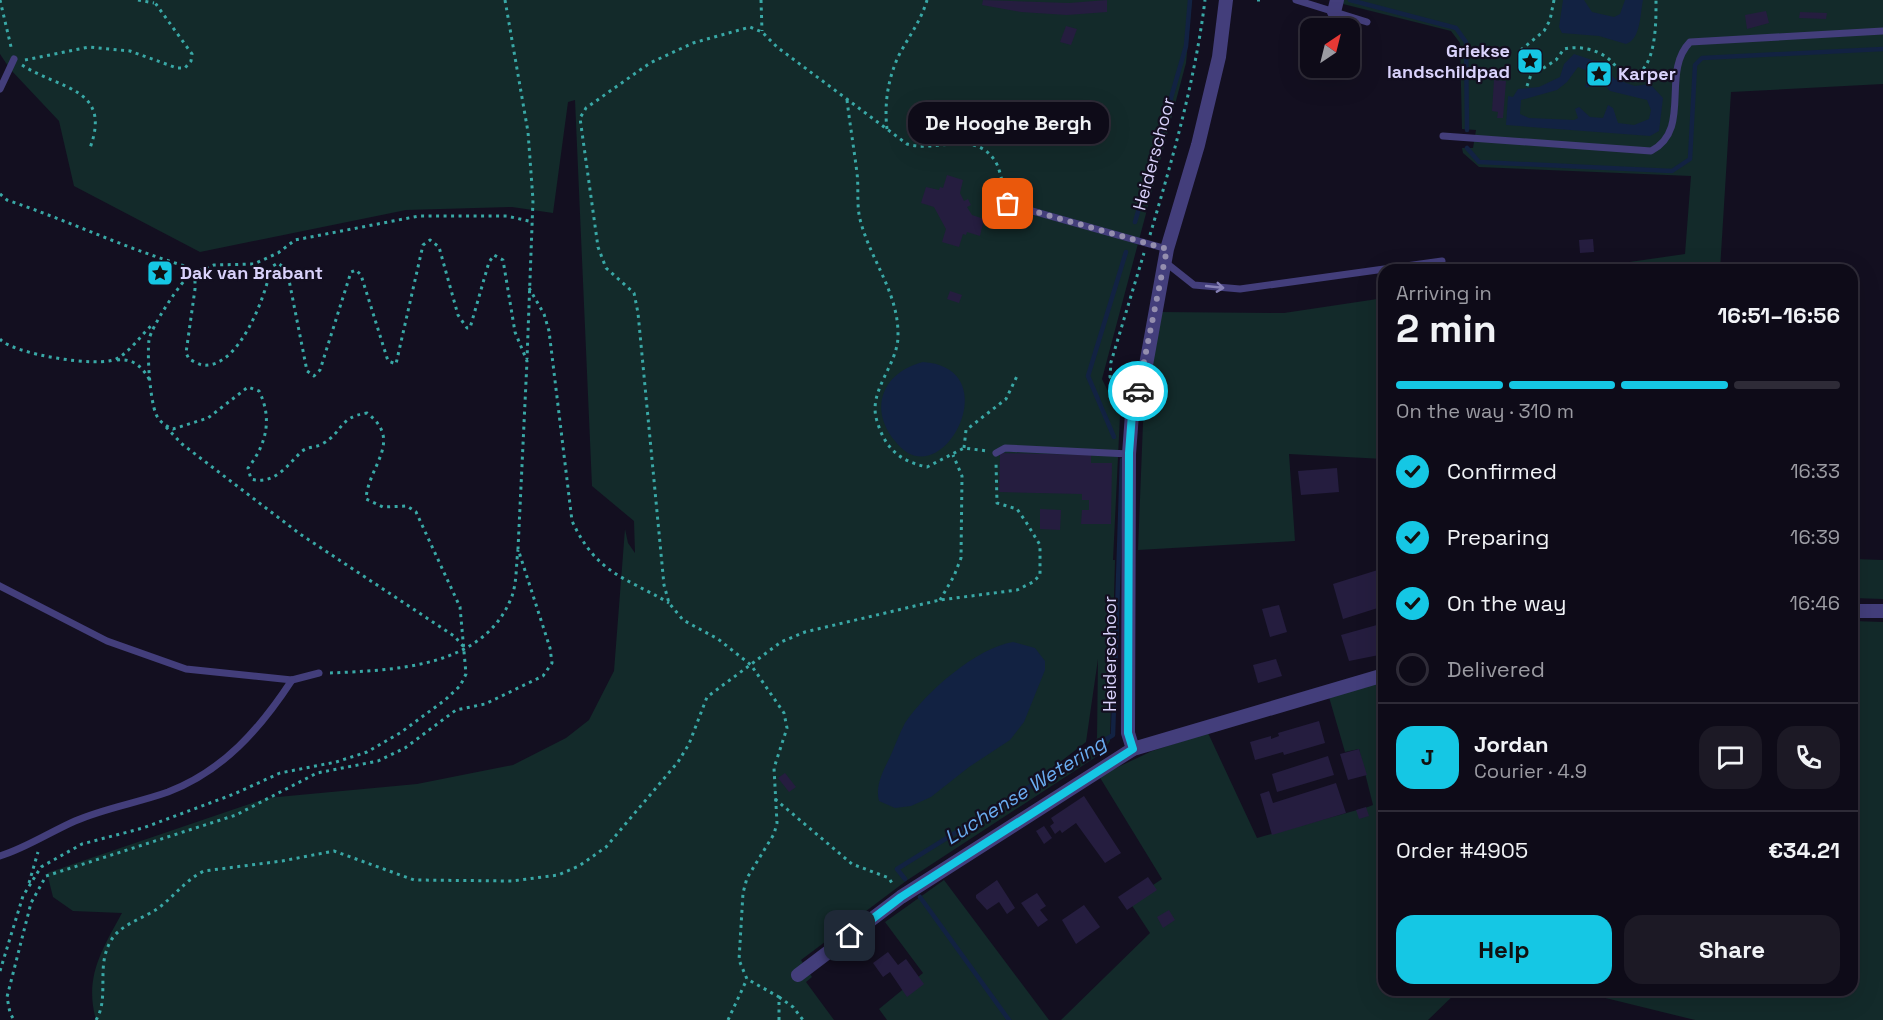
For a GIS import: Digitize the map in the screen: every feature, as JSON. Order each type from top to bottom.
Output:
[{"type":"street","name":"Heiderschoor","points":[[1133,749],[1128,733],[1129,453],[1132,414],[1146,365],[1166,256],[1198,145],[1216,68],[1226,0]]},
{"type":"street","points":[[1858,611],[1883,611]]},
{"type":"street","points":[[798,975],[901,897],[1133,749],[1378,677]]},
{"type":"lane","points":[[1296,0],[1336,6],[1367,22]]},
{"type":"lane","points":[[1443,136],[1651,151],[1664,144],[1670,132],[1677,62],[1682,50],[1690,42],[1883,31]]},
{"type":"lane","points":[[0,89],[14,59]]},
{"type":"lane","points":[[1008,204],[1147,243],[1166,256],[1194,285],[1240,289],[1378,270]]},
{"type":"lane","points":[[1420,264],[1442,261]]},
{"type":"lane","points":[[996,453],[1005,448],[1129,453]]},
{"type":"lane","points":[[0,586],[107,641],[186,669],[292,681],[319,673]]},
{"type":"lane","points":[[0,856],[117,806],[167,792],[208,773],[243,744],[270,714],[292,681]]},
{"type":"path","points":[[0,0],[14,59],[24,67],[82,95],[90,104],[96,115],[97,129],[90,148]]},
{"type":"path","points":[[14,59],[25,60],[89,47],[130,51],[177,68],[185,68],[192,54],[153,2],[138,0]]},
{"type":"path","points":[[319,673],[387,670],[440,659],[465,649],[483,640],[495,627],[512,595],[518,549],[534,222],[528,132],[505,0]]},
{"type":"path","points":[[761,0],[762,32]]},
{"type":"path","points":[[886,129],[885,111],[889,86],[899,56],[922,19],[927,0]]},
{"type":"path","name":"Heiderschoor","points":[[1132,414],[1110,377],[1112,362],[1178,138],[1198,53],[1205,0]]},
{"type":"path","points":[[1257,0],[1264,0]]},
{"type":"path","points":[[1554,0],[1550,21],[1544,31],[1526,45],[1521,54],[1522,62],[1533,69],[1546,68],[1564,49],[1576,47],[1601,54],[1624,75],[1635,76],[1648,64],[1656,0]]},
{"type":"path","points":[[669,603],[664,585],[638,313],[634,293],[606,268],[598,247],[580,118],[585,108],[650,63],[693,43],[750,27],[762,32],[777,47],[907,144],[917,147],[963,142],[980,147],[994,159],[1008,204]]},
{"type":"path","points":[[1527,86],[1528,76],[1533,69]]},
{"type":"path","points":[[96,1020],[102,1011],[105,953],[111,940],[118,932],[158,909],[193,876],[204,871],[282,861],[334,851],[401,876],[424,881],[513,881],[558,875],[579,866],[606,848],[678,762],[689,744],[707,696],[781,642],[805,632],[940,600],[1017,590],[1034,582],[1040,575],[1040,545],[1017,509],[997,503],[996,453],[964,448],[927,467],[897,456],[884,442],[876,417],[876,396],[896,357],[897,314],[889,285],[866,240],[860,219],[847,100]]},
{"type":"path","points":[[0,194],[7,200],[83,227],[129,248],[185,266],[195,279],[185,347],[189,359],[203,365],[219,362],[232,351],[255,318],[271,267],[278,263],[287,270],[307,371],[314,376],[320,370],[351,272],[356,270],[361,275],[388,361],[396,364],[423,246],[430,240],[439,247],[458,315],[467,328],[470,328],[489,262],[494,255],[503,260],[515,332],[527,361]]},
{"type":"path","points":[[116,360],[155,322],[191,274],[214,265],[254,264],[278,253],[295,240],[419,216],[507,216],[534,222]]},
{"type":"path","points":[[529,288],[544,314],[549,331],[572,520],[581,540],[609,572],[669,603],[683,620],[718,639],[751,665],[784,713],[787,728],[774,768],[777,823],[774,834],[747,878],[743,893],[739,960],[747,979],[793,1007],[802,1020]]},
{"type":"path","points":[[155,322],[149,340],[152,385],[156,416],[162,423],[182,444],[300,534],[454,636],[465,649]]},
{"type":"path","points":[[0,339],[14,349],[84,362],[127,359],[137,364],[146,373],[152,385]]},
{"type":"path","points":[[964,448],[966,430],[1006,399],[1017,376]]},
{"type":"path","points":[[26,890],[41,867],[82,844],[143,828],[280,773],[336,762],[367,752],[400,733],[446,700],[466,674],[460,607],[416,512],[407,506],[383,507],[366,500],[367,484],[383,454],[384,436],[378,421],[367,413],[351,415],[329,439],[302,451],[276,476],[262,482],[251,479],[248,468],[262,450],[266,429],[264,401],[259,391],[248,387],[208,418],[173,429],[162,423]]},
{"type":"path","points":[[940,600],[961,558],[962,476],[953,455]]},
{"type":"path","points":[[14,1020],[7,997],[31,903],[46,876],[236,815],[317,773],[378,761],[405,748],[456,710],[485,704],[543,676],[552,663],[550,648],[518,549]]},
{"type":"path","points":[[775,799],[852,864],[888,878],[901,897]]},
{"type":"path","points":[[0,971],[44,836]]},
{"type":"path","points":[[728,1020],[747,979]]},
{"type":"path","points":[[779,997],[779,1020]]},
{"type":"green space","points":[[0,0],[1192,0],[1186,63],[1102,379],[1120,416],[1113,560],[1115,560],[1110,741],[1102,753],[906,881],[801,960],[812,977],[806,982],[834,1020],[96,1020],[92,990],[97,964],[122,913],[73,911],[53,897],[47,873],[267,798],[417,784],[513,765],[566,738],[589,720],[614,671],[625,529],[628,543],[635,553],[634,521],[592,486],[575,100],[568,102],[553,213],[512,207],[406,210],[200,252],[74,186],[59,121],[10,69],[0,54]],"holes":[[[1098,659],[1097,738],[1092,746],[1051,769],[1086,742]]]},
{"type":"green space","points":[[1344,0],[1883,0],[1883,84],[1731,92],[1720,264],[1616,264],[1685,254],[1691,176],[1479,167],[1463,153],[1462,148],[1473,148],[1476,130],[1462,129],[1460,43],[1451,31],[1343,4]]},
{"type":"green space","points":[[1378,299],[1378,459],[1289,454],[1295,541],[1138,550],[1143,423],[1160,312],[1284,313]]},
{"type":"green space","points":[[1858,559],[1883,560],[1883,599],[1858,598]]},
{"type":"green space","points":[[1858,621],[1883,622],[1883,1020],[1695,1020],[1597,996],[1858,996]]},
{"type":"green space","points":[[1378,683],[1378,996],[1453,996],[1428,1020],[1061,1020],[1150,933],[1129,901],[1162,879],[1099,776],[1152,751],[1208,733],[1257,838],[1368,807],[1373,805],[1359,749],[1345,752],[1329,697]]},
{"type":"green space","points":[[944,880],[1049,1020],[887,1020],[879,1009],[923,973],[885,922]]},
{"type":"water","points":[[1563,0],[1584,0],[1592,12],[1614,17],[1620,14],[1625,0],[1643,0],[1635,37],[1626,44],[1599,36],[1562,33],[1559,27]]},
{"type":"water","points":[[1574,54],[1601,63],[1615,79],[1635,86],[1650,84],[1663,98],[1659,131],[1650,136],[1506,125],[1508,96],[1513,97],[1518,89],[1539,87],[1560,77],[1564,64]],"holes":[[[1578,67],[1590,72],[1591,78],[1585,86],[1587,88],[1595,80],[1600,84],[1603,83],[1610,91],[1647,100],[1651,110],[1649,119],[1634,125],[1618,123],[1613,108],[1608,105],[1603,118],[1590,117],[1579,107],[1575,109],[1578,118],[1574,120],[1529,118],[1520,114],[1521,100],[1557,90],[1567,82]]]},
{"type":"water","points":[[923,362],[949,370],[962,385],[965,405],[959,426],[947,444],[931,455],[913,455],[895,441],[887,429],[882,416],[881,404],[889,383],[898,374]]},
{"type":"water","points":[[1013,642],[1035,648],[1045,661],[1045,670],[1024,722],[1010,740],[969,767],[931,797],[911,806],[895,808],[879,801],[878,790],[882,773],[905,723],[914,711],[939,685],[968,662],[983,653]]},
{"type":"building","points":[[983,0],[1069,3],[1107,0],[1107,12],[1067,15],[1021,12],[982,5]]},
{"type":"building","points":[[1766,11],[1769,23],[1747,29],[1745,15]]},
{"type":"building","points":[[1800,12],[1827,13],[1826,19],[1799,18]]},
{"type":"building","points":[[1066,26],[1077,29],[1071,45],[1060,42]]},
{"type":"building","points":[[1494,80],[1506,81],[1503,118],[1497,118],[1498,112],[1492,111]]},
{"type":"building","points":[[947,175],[963,180],[960,193],[964,201],[968,199],[971,205],[967,207],[972,215],[984,219],[980,236],[967,232],[966,235],[963,234],[959,247],[942,242],[946,229],[934,207],[921,203],[926,187],[939,190],[940,187],[943,188]]},
{"type":"building","points":[[1593,239],[1594,252],[1580,253],[1579,240]]},
{"type":"building","points":[[950,291],[962,295],[959,303],[947,299]]},
{"type":"building","points":[[1000,453],[1091,455],[1091,463],[1112,463],[1111,524],[1081,524],[1082,510],[1089,510],[1089,500],[1082,500],[1082,494],[999,492]]},
{"type":"building","points":[[1337,468],[1339,492],[1301,495],[1298,471]]},
{"type":"building","points":[[1040,509],[1061,510],[1060,530],[1040,529]]},
{"type":"building","points":[[1378,570],[1378,608],[1343,619],[1333,584]]},
{"type":"building","points":[[1279,605],[1287,632],[1270,637],[1262,609]]},
{"type":"building","points":[[1378,625],[1378,655],[1349,661],[1341,635]]},
{"type":"building","points":[[1276,659],[1282,676],[1258,683],[1253,665]]},
{"type":"building","points":[[1319,721],[1325,743],[1284,755],[1283,752],[1255,760],[1250,742],[1271,736],[1271,739],[1279,736],[1278,733]]},
{"type":"building","points":[[1359,749],[1367,775],[1348,780],[1340,754]]},
{"type":"building","points":[[1328,756],[1334,775],[1277,792],[1272,774]]},
{"type":"building","points":[[785,773],[796,787],[789,792],[778,778]]},
{"type":"building","points":[[1336,783],[1346,813],[1272,835],[1260,794],[1269,791],[1273,803]]},
{"type":"building","points":[[1084,796],[1121,853],[1105,863],[1076,823],[1062,833],[1060,830],[1055,834],[1050,826],[1054,823],[1051,818]]},
{"type":"building","points":[[1366,807],[1369,816],[1359,819],[1356,810]]},
{"type":"building","points":[[1044,826],[1052,838],[1044,844],[1036,831]]},
{"type":"building","points":[[1148,877],[1157,890],[1127,910],[1118,897]]},
{"type":"building","points":[[997,880],[1015,908],[1007,914],[999,902],[987,910],[976,898],[976,895]]},
{"type":"building","points":[[1037,893],[1046,906],[1040,910],[1048,920],[1038,927],[1021,903]]},
{"type":"building","points":[[1084,905],[1100,927],[1076,944],[1062,920]]},
{"type":"building","points":[[1169,910],[1175,920],[1163,928],[1157,917]]},
{"type":"building","points":[[888,952],[898,965],[906,959],[924,984],[907,997],[890,972],[883,977],[873,963]]},
{"type":"waterway","name":"Luchense Wetering","points":[[1135,222],[1186,46],[1190,0]]},
{"type":"waterway","points":[[1350,0],[1456,28],[1466,42],[1467,130]]},
{"type":"waterway","points":[[1467,148],[1479,162],[1672,171],[1690,159],[1695,65],[1702,58],[1883,49]]},
{"type":"waterway","name":"Luchense Wetering","points":[[1114,437],[1088,376],[1126,252]]},
{"type":"waterway","name":"Luchense Wetering","points":[[905,879],[897,869],[1113,735],[1122,460]]},
{"type":"waterway","name":"Luchense Wetering","points":[[920,897],[1009,1020]]},
{"type":"way so far","points":[[1008,204],[1167,249],[1146,365],[1138,391]]},
{"type":"place","name":"Griekse landschildpad","points":[[1530,61]]},
{"type":"place","name":"Karper","points":[[1599,74]]},
{"type":"place","name":"De Hooghe Bergh","points":[[1008,204]]},
{"type":"place","name":"Dak van Brabant","points":[[160,273]]},
{"type":"route","points":[[850,936],[901,897],[1133,749],[1128,733],[1129,453],[1132,414],[1138,391]]}]
